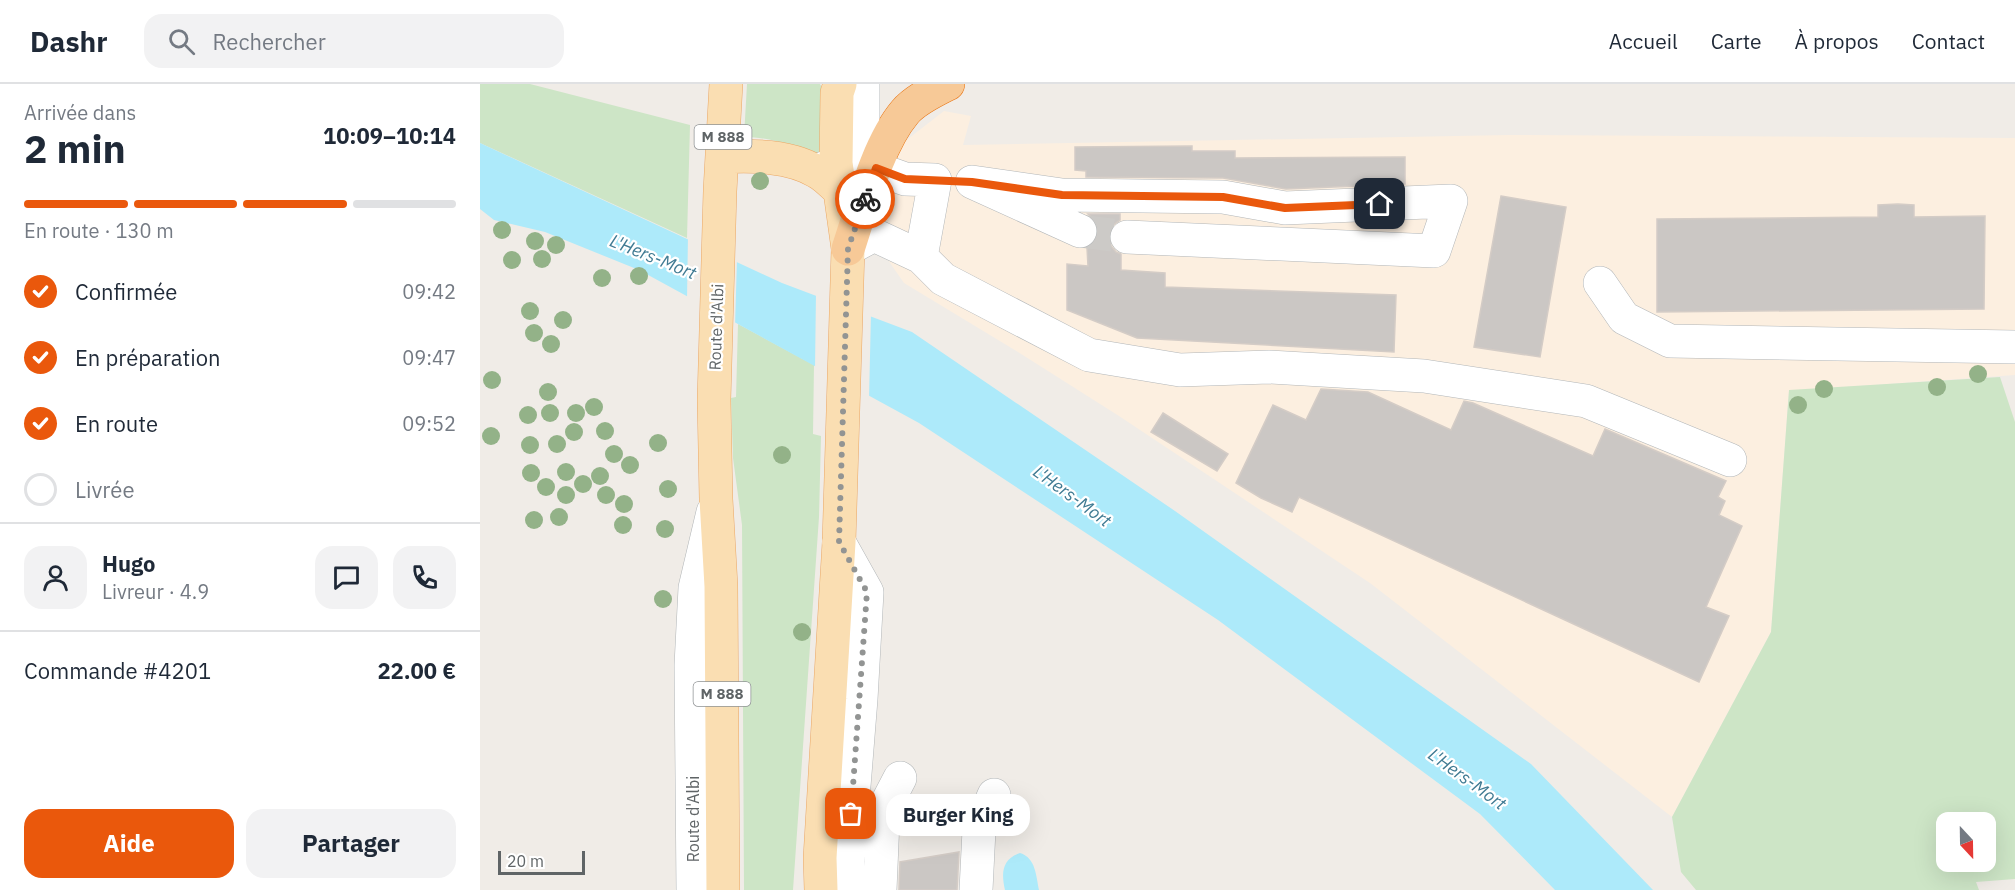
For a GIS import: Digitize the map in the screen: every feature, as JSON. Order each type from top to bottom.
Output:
[{"type":"highway","points":[[848,249],[846,171],[890,134],[906,110],[948,84]]},
{"type":"main road","name":"Route d'Albi","points":[[723,890],[721,586],[716,499],[715,384],[720,191],[726,84]]},
{"type":"main road","points":[[821,890],[820,858],[839,542],[848,249],[846,171],[836,126],[837,93],[840,84]]},
{"type":"main road","points":[[722,157],[783,159],[846,171]]},
{"type":"lane","points":[[863,84],[846,171],[905,179],[972,182],[1062,195],[1223,197],[1285,208],[1451,201],[1434,251],[1127,237]]},
{"type":"lane","points":[[921,257],[935,180]]},
{"type":"lane","points":[[972,182],[1080,231]]},
{"type":"lane","points":[[848,249],[874,235],[921,257],[943,279],[1089,355],[1180,370],[1269,367],[1424,376],[1586,401],[1730,460]]},
{"type":"lane","points":[[1600,283],[1624,318],[1670,340],[2015,347]]},
{"type":"lane","name":"Route d'Albi","points":[[693,890],[691,665],[695,588],[716,499]]},
{"type":"lane","points":[[839,542],[867,592],[848,861],[848,890]]},
{"type":"lane","points":[[880,890],[883,820],[889,800],[900,778]]},
{"type":"lane","points":[[976,890],[979,830],[994,795]]},
{"type":"shaded area","points":[[944,111],[971,116],[963,145],[1509,135],[2015,138],[2015,375],[1789,391],[1771,632],[1672,817],[1370,583],[1119,416],[904,283],[863,224],[904,142]]},
{"type":"green space","points":[[480,84],[530,84],[690,125],[687,238],[480,143]]},
{"type":"green space","points":[[747,84],[820,84],[823,90],[820,156],[773,141],[744,137]]},
{"type":"green space","points":[[738,324],[814,365],[813,434],[821,436],[819,517],[793,890],[744,890],[742,525],[733,458],[731,398],[736,397]]},
{"type":"green space","points":[[2000,377],[2015,422],[2015,879],[1976,882],[1979,890],[1696,890],[1681,872],[1672,817],[1771,632],[1789,390]]},
{"type":"water","name":"L'Hers-Mort","points":[[480,143],[782,283],[912,332],[1175,511],[1531,764],[1653,890],[1555,890],[1480,814],[1218,620],[919,423],[639,270],[545,232],[494,220],[480,209]]},
{"type":"water","points":[[1020,853],[1032,863],[1039,890],[1005,890],[1004,867],[1010,859]]},
{"type":"pier","points":[[688,235],[737,259],[735,326],[687,299]]},
{"type":"pier","points":[[816,293],[871,313],[869,399],[815,369]]},
{"type":"building","points":[[1192,146],[1192,151],[1235,151],[1235,158],[1405,157],[1405,184],[1286,189],[1223,178],[1086,177],[1086,171],[1075,170],[1075,147]]},
{"type":"building","points":[[1501,196],[1566,207],[1540,357],[1474,347]]},
{"type":"building","points":[[1878,205],[1914,205],[1914,217],[1985,216],[1984,309],[1657,312],[1657,219],[1878,217]]},
{"type":"building","points":[[1088,214],[1120,214],[1120,220],[1112,226],[1108,237],[1111,246],[1121,254],[1121,270],[1165,273],[1165,287],[1396,295],[1394,352],[1137,338],[1067,310],[1067,264],[1088,266],[1087,248],[1097,238],[1099,230],[1096,221]]},
{"type":"building","points":[[1321,389],[1368,392],[1451,430],[1464,401],[1473,403],[1593,456],[1605,429],[1726,481],[1718,497],[1725,501],[1719,515],[1742,526],[1706,607],[1729,616],[1699,682],[1299,497],[1292,512],[1261,498],[1236,483],[1273,405],[1306,420]]},
{"type":"building","points":[[1163,413],[1228,454],[1217,471],[1151,432]]},
{"type":"building","points":[[959,852],[957,890],[899,890],[900,862]]},
{"type":"tunnel","points":[[1080,231],[1127,237]]},
{"type":"way so far","points":[[851,814],[867,592],[839,542],[848,249],[865,199]]},
{"type":"place","name":"Burger King","points":[[851,814]]},
{"type":"route","points":[[865,199],[876,168],[905,179],[972,182],[1062,195],[1223,197],[1285,208],[1380,204]]}]
